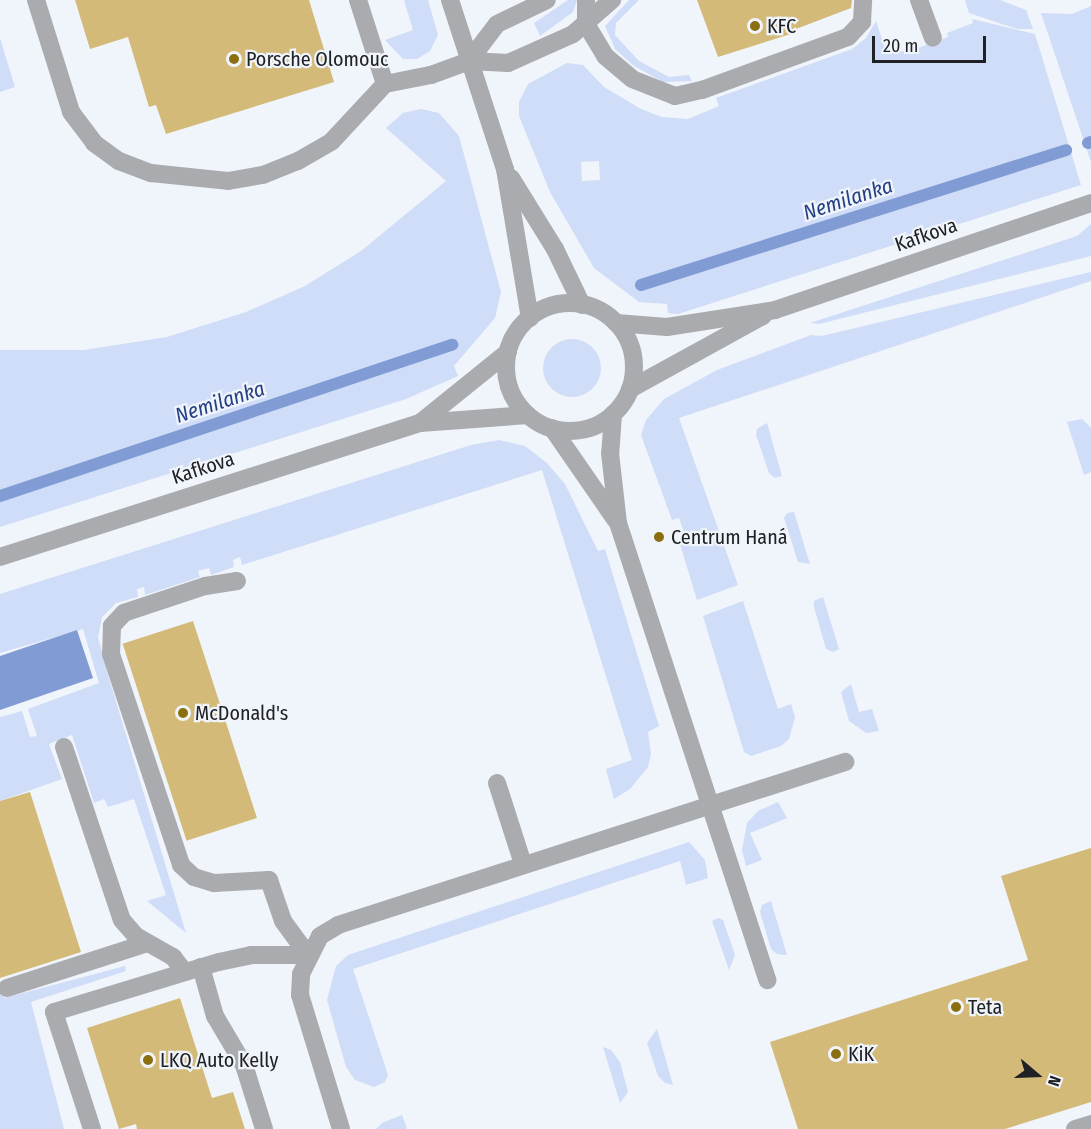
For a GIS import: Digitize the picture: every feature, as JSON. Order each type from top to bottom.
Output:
[{"type":"street","points":[[36,0],[71,112],[94,143],[119,161],[151,173],[228,181],[262,175],[298,161],[332,141],[385,84],[431,75],[469,61],[508,63],[586,24],[612,0]]},
{"type":"street","points":[[358,0],[385,84]]},
{"type":"street","points":[[450,0],[505,169],[530,318]]},
{"type":"street","points":[[469,61],[497,24],[547,0]]},
{"type":"street","points":[[586,0],[586,24],[602,51],[624,74],[661,93],[684,96],[848,37],[862,22],[863,0]]},
{"type":"street","points":[[919,0],[933,38]]},
{"type":"street","points":[[505,169],[555,249],[582,305]]},
{"type":"street","name":"Kafkova","points":[[420,423],[508,352],[514,337],[530,318],[555,306],[582,305],[616,323],[667,327],[775,310],[1091,203]]},
{"type":"street","name":"Kafkova","points":[[614,414],[630,389],[775,310]]},
{"type":"street","name":"Kafkova","points":[[616,323],[632,353],[630,389]]},
{"type":"street","points":[[508,352],[509,386],[528,415],[552,428],[580,431],[614,414]]},
{"type":"street","points":[[614,414],[610,453],[618,523],[712,804],[767,980]]},
{"type":"street","name":"Kafkova","points":[[0,557],[420,423],[528,415]]},
{"type":"street","points":[[552,428],[618,523]]},
{"type":"street","points":[[237,581],[205,586],[124,613],[112,626],[109,644],[181,865],[194,877],[214,883],[269,880],[283,921],[308,955]]},
{"type":"street","points":[[64,747],[122,920],[147,943],[192,969],[215,1016],[244,1065],[264,1129]]},
{"type":"street","points":[[341,1129],[300,995],[301,974],[308,955],[320,936],[338,925],[845,762]]},
{"type":"street","points":[[497,783],[524,864]]},
{"type":"street","points":[[7,988],[147,943]]},
{"type":"street","points":[[92,1129],[54,1012],[192,969],[251,955],[308,955]]},
{"type":"street","points":[[1075,1129],[1091,1124]]},
{"type":"shaded area","points":[[404,0],[428,0],[438,35],[430,51],[417,59],[403,59],[385,40],[413,30]]},
{"type":"shaded area","points":[[568,0],[577,0],[573,12],[540,36],[534,23]]},
{"type":"shaded area","points":[[629,0],[639,0],[616,23],[615,35],[639,61],[669,77],[689,75],[692,81],[663,82],[634,66],[615,49],[605,26]]},
{"type":"shaded area","points":[[965,0],[1000,0],[1026,10],[1033,29],[1017,29],[969,13]]},
{"type":"shaded area","points":[[1091,6],[1091,162],[1041,13],[1072,14]]},
{"type":"shaded area","points":[[972,19],[1035,34],[1081,185],[678,314],[668,313],[667,304],[639,302],[594,268],[550,192],[519,116],[519,102],[528,84],[567,63],[583,65],[604,87],[641,109],[662,117],[688,119],[719,106],[716,98],[852,49],[866,38],[876,21],[887,54],[918,48],[948,37],[947,33],[973,23]],"holes":[[[599,161],[600,180],[582,181],[581,162]]]},
{"type":"shaded area","points":[[0,38],[15,87],[0,92]]},
{"type":"shaded area","points":[[421,109],[439,113],[459,136],[501,292],[495,318],[454,366],[458,376],[406,399],[0,527],[0,350],[84,350],[167,337],[246,312],[305,286],[361,251],[446,181],[386,128],[403,113]]},
{"type":"shaded area","points":[[1091,224],[1091,256],[819,324],[810,323],[1077,236]]},
{"type":"shaded area","points":[[1091,272],[1091,281],[679,418],[738,585],[697,600],[679,541],[686,538],[679,518],[672,520],[641,435],[646,420],[664,399],[717,370],[811,335],[822,336]]},
{"type":"shaded area","points":[[572,339],[583,341],[596,352],[601,368],[599,379],[588,392],[572,397],[561,395],[548,384],[543,368],[545,357],[556,344]]},
{"type":"shaded area","points":[[1082,419],[1091,428],[1091,472],[1084,475],[1067,422]]},
{"type":"shaded area","points":[[767,423],[782,476],[775,478],[769,473],[756,435],[757,429]]},
{"type":"shaded area","points":[[499,440],[525,446],[547,463],[565,484],[598,551],[605,549],[659,726],[648,732],[651,754],[648,767],[630,789],[614,799],[606,769],[632,760],[542,470],[242,565],[240,557],[233,560],[234,567],[211,575],[209,568],[198,571],[200,577],[145,595],[144,587],[137,589],[138,597],[116,603],[102,617],[98,637],[108,675],[186,933],[147,901],[166,895],[134,799],[108,807],[104,799],[94,803],[72,735],[49,744],[62,779],[0,801],[0,717],[22,711],[30,737],[37,736],[28,709],[99,683],[83,629],[0,653],[0,594],[471,445]]},
{"type":"shaded area","points":[[794,512],[810,564],[798,562],[784,518],[787,513]]},
{"type":"shaded area","points":[[823,597],[839,649],[833,652],[826,649],[814,607],[814,601]]},
{"type":"shaded area","points":[[743,601],[778,709],[791,704],[795,717],[789,739],[781,746],[751,756],[744,752],[703,616]]},
{"type":"shaded area","points":[[851,684],[859,712],[872,709],[879,731],[866,733],[849,721],[841,692]]},
{"type":"shaded area","points":[[778,802],[787,818],[750,833],[762,860],[746,866],[742,850],[747,823],[758,811]]},
{"type":"shaded area","points":[[689,842],[705,860],[708,878],[686,885],[680,861],[353,969],[388,1075],[385,1082],[374,1087],[355,1080],[346,1067],[327,1000],[336,966],[348,955]]},
{"type":"shaded area","points":[[771,901],[787,955],[777,954],[771,949],[760,912],[762,905]]},
{"type":"shaded area","points":[[718,918],[723,920],[735,955],[729,970],[712,921]]},
{"type":"shaded area","points":[[125,966],[126,971],[31,1002],[64,1129],[0,1129],[0,984],[4,998]]},
{"type":"shaded area","points":[[657,1029],[673,1085],[665,1083],[658,1076],[647,1043]]},
{"type":"shaded area","points":[[603,1047],[611,1050],[620,1062],[628,1092],[620,1103]]},
{"type":"shaded area","points":[[402,1115],[407,1129],[376,1129],[382,1123]]},
{"type":"water","points":[[77,630],[93,678],[0,710],[0,656]]},
{"type":"building","name":"Porsche Olomouc","points":[[75,0],[309,0],[334,82],[166,134],[156,105],[149,107],[128,37],[90,49]]},
{"type":"building","name":"KFC","points":[[697,0],[852,0],[851,8],[796,29],[797,32],[718,57]]},
{"type":"building","name":"McDonald's","points":[[193,621],[257,818],[187,841],[123,644]]},
{"type":"building","points":[[30,792],[81,952],[0,978],[0,801]]},
{"type":"building","points":[[1091,848],[1091,1102],[1005,1129],[798,1129],[770,1042],[1028,960],[1001,876]]},
{"type":"building","name":"LKQ Auto Kelly","points":[[180,998],[212,1098],[233,1092],[245,1129],[137,1129],[136,1124],[119,1129],[87,1028]]},
{"type":"waterway","name":"Nemilanka","points":[[641,285],[1066,150]]},
{"type":"waterway","name":"Nemilanka","points":[[0,496],[452,345]]},
{"type":"place","name":"KFC","points":[[755,26]]},
{"type":"place","name":"Porsche Olomouc","points":[[234,59]]},
{"type":"place","name":"Centrum Haná","points":[[659,537]]},
{"type":"place","name":"McDonald's","points":[[183,713]]},
{"type":"place","name":"Teta","points":[[956,1007]]},
{"type":"place","name":"KiK","points":[[836,1054]]},
{"type":"place","name":"LKQ Auto Kelly","points":[[148,1060]]}]
